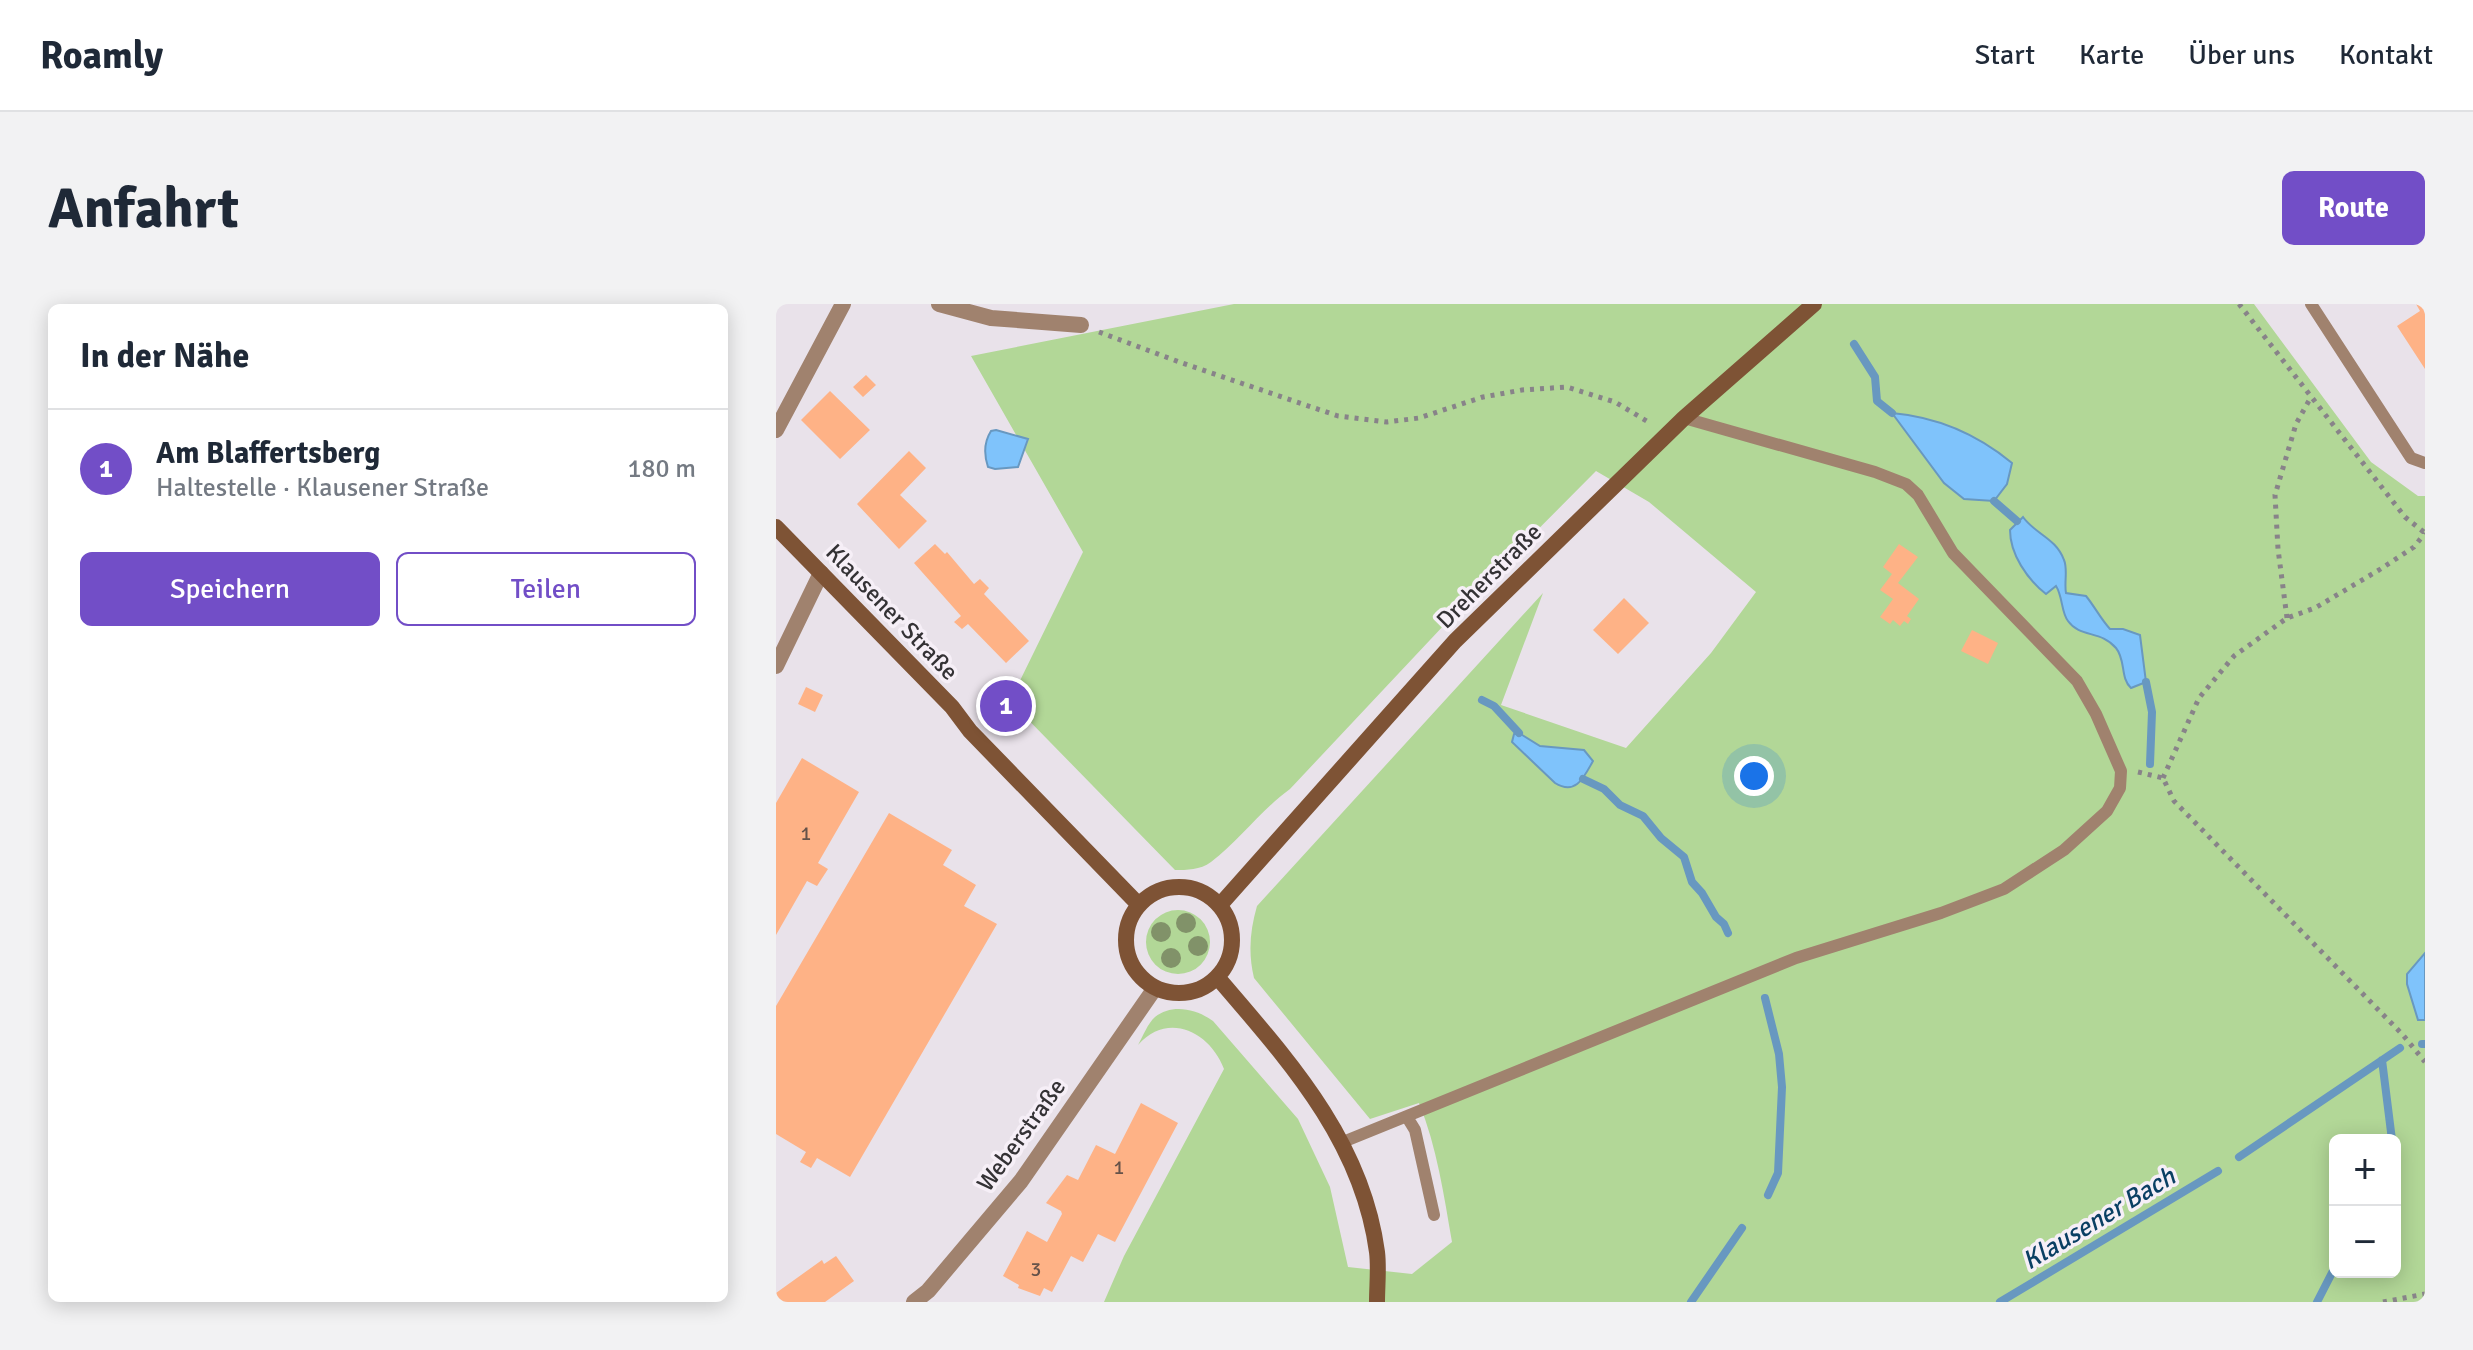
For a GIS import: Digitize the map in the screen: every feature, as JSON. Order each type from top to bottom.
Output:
[{"type":"main road","name":"Dreherstraße","points":[[1220,905],[1455,641],[1684,418],[1814,304]]},
{"type":"main road","name":"Klausener Straße","points":[[776,527],[1139,905]]},
{"type":"main road","points":[[1171,887],[1189,888],[1206,894],[1220,905],[1233,934],[1227,965],[1218,978],[1204,988],[1188,993],[1171,993],[1143,980],[1134,969],[1125,943],[1131,916],[1139,905],[1154,893],[1171,887]]},
{"type":"main road","points":[[1218,978],[1278,1049],[1343,1142],[1365,1203],[1377,1253],[1377,1302]]},
{"type":"street","points":[[776,430],[843,304]]},
{"type":"street","points":[[939,304],[991,318],[1081,325]]},
{"type":"street","points":[[776,666],[821,573]]},
{"type":"street","name":"Weberstraße","points":[[914,1302],[928,1291],[1021,1181],[1155,988]]},
{"type":"lane","points":[[2311,304],[2411,458],[2425,463]]},
{"type":"lane","points":[[1343,1142],[1796,958],[1941,913],[2004,889],[2064,850],[2107,811],[2120,788],[2121,771],[2096,714],[2077,681],[1953,553],[1918,495],[1906,484],[1875,472],[1684,418]]},
{"type":"lane","points":[[1407,1117],[1415,1130],[1434,1215]]},
{"type":"path","points":[[2163,778],[2199,698],[2234,656],[2287,618],[2315,608],[2379,570],[2414,547],[2425,533],[2405,517],[2239,304]]},
{"type":"path","points":[[1081,325],[1338,416],[1387,422],[1419,418],[1483,397],[1567,387],[1615,402],[1669,433]]},
{"type":"path","points":[[2287,618],[2275,495],[2296,424],[2311,397]]},
{"type":"path","points":[[2121,771],[2163,778],[2174,801],[2403,1035],[2425,1062]]},
{"type":"path","points":[[2383,1302],[2425,1294]]},
{"type":"green space","points":[[1234,304],[2254,304],[2371,462],[2418,496],[2425,496],[2425,1302],[1104,1302],[1124,1256],[1224,1069],[1209,1045],[1187,1030],[1162,1029],[1138,1045],[1152,1020],[1169,1010],[1184,1009],[1200,1013],[1213,1021],[1298,1119],[1330,1187],[1348,1267],[1412,1274],[1452,1242],[1435,1154],[1419,1103],[1370,1119],[1254,978],[1251,942],[1257,906],[1543,593],[1501,705],[1626,748],[1711,653],[1756,592],[1649,502],[1596,471],[1461,607],[1290,789],[1231,845],[1207,865],[1175,870],[1010,701],[1083,552],[971,356]]},
{"type":"green space","points":[[1178,910],[1201,919],[1210,942],[1201,965],[1178,974],[1155,965],[1146,942],[1155,919]]},
{"type":"water","points":[[1892,413],[1925,418],[1971,435],[2012,463],[2007,484],[1994,501],[1964,499],[1944,483]]},
{"type":"water","points":[[991,431],[1028,439],[1018,467],[988,467],[986,444]]},
{"type":"water","points":[[2023,517],[2051,541],[2064,560],[2066,593],[2086,596],[2110,629],[2123,629],[2140,635],[2146,682],[2131,688],[2125,679],[2116,648],[2110,642],[2073,626],[2066,617],[2056,586],[2046,594],[2026,573],[2016,557],[2010,530]]},
{"type":"water","points":[[1519,733],[1540,746],[1584,750],[1593,761],[1578,783],[1562,786],[1512,742],[1514,734]]},
{"type":"water","points":[[2425,953],[2425,1020],[2418,1020],[2407,974]]},
{"type":"building","points":[[2416,304],[2425,304],[2425,369],[2397,326],[2420,311]]},
{"type":"building","points":[[866,375],[876,385],[863,397],[853,387]]},
{"type":"building","points":[[830,391],[870,430],[840,459],[801,420]]},
{"type":"building","points":[[909,451],[926,468],[900,495],[927,521],[899,549],[857,504]]},
{"type":"building","points":[[935,544],[945,554],[947,552],[974,584],[980,579],[989,588],[984,594],[1029,641],[1006,663],[968,624],[962,629],[954,622],[961,616],[914,563]]},
{"type":"building","points":[[1899,544],[1918,557],[1898,583],[1919,599],[1907,616],[1911,619],[1908,624],[1904,621],[1900,626],[1893,620],[1890,624],[1880,617],[1893,599],[1880,590],[1892,574],[1883,567]]},
{"type":"building","points":[[1624,598],[1649,623],[1618,654],[1593,630]]},
{"type":"building","points":[[1972,630],[1998,643],[1988,664],[1961,651]]},
{"type":"building","points":[[806,687],[823,695],[815,712],[798,704]]},
{"type":"building","points":[[802,758],[859,792],[818,863],[828,869],[817,886],[807,881],[776,935],[776,803]]},
{"type":"building","points":[[889,813],[952,850],[943,865],[976,885],[964,906],[997,924],[850,1177],[817,1158],[811,1168],[800,1162],[806,1152],[776,1134],[776,1006]]},
{"type":"building","points":[[1141,1103],[1178,1123],[1115,1242],[1098,1234],[1083,1262],[1071,1256],[1052,1292],[1044,1288],[1040,1296],[1018,1288],[1019,1285],[1003,1276],[1027,1231],[1047,1242],[1062,1214],[1046,1203],[1067,1175],[1078,1180],[1096,1145],[1115,1154]]},
{"type":"building","points":[[836,1256],[854,1281],[825,1302],[776,1302],[776,1293],[822,1260],[824,1264]]},
{"type":"waterway","points":[[1854,344],[1875,377],[1877,401],[1892,413]]},
{"type":"waterway","points":[[1994,501],[2017,521]]},
{"type":"waterway","points":[[2146,682],[2152,712],[2150,764]]},
{"type":"waterway","points":[[1482,700],[1494,706],[1519,733]]},
{"type":"waterway","points":[[1583,779],[1604,789],[1620,805],[1643,816],[1661,838],[1684,857],[1692,882],[1728,933]]},
{"type":"waterway","points":[[1765,998],[1779,1054],[1782,1087],[1778,1173],[1768,1195]]},
{"type":"waterway","name":"Klausener Bach","points":[[2239,1157],[2400,1048]]},
{"type":"waterway","points":[[2382,1060],[2391,1134]]},
{"type":"waterway","name":"Klausener Bach","points":[[2000,1302],[2218,1171]]},
{"type":"waterway","points":[[1691,1302],[1742,1228]]},
{"type":"waterway","points":[[2317,1302],[2329,1278]]},
{"type":"place","name":"Am Blaffertsberg","points":[[1006,706]]}]
